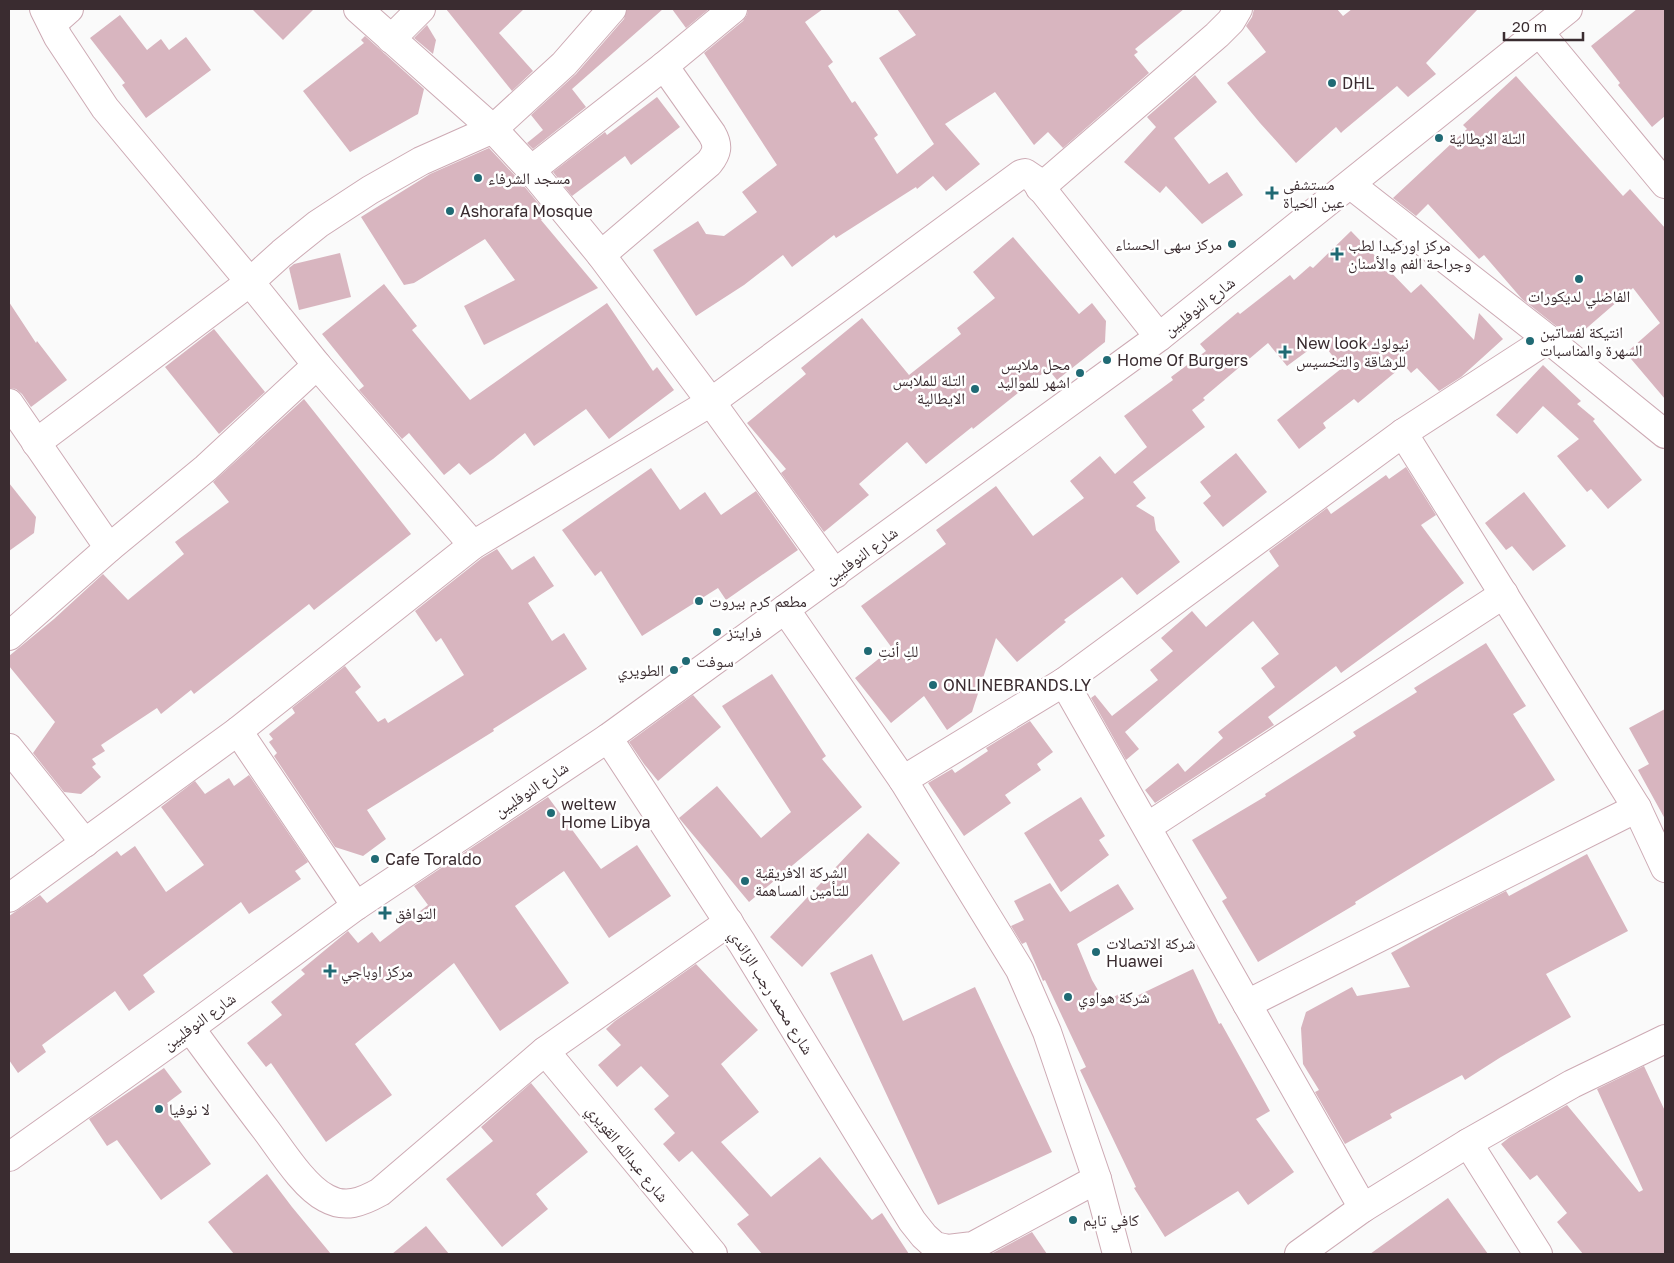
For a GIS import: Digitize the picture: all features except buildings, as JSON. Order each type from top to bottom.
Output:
[{"type":"street","points":[[358,9],[493,129],[531,170],[602,255],[835,574]]},
{"type":"street","points":[[390,39],[421,9]]},
{"type":"street","points":[[36,443],[250,282],[318,224],[370,190],[421,161],[493,129],[564,64],[612,9]]},
{"type":"street","points":[[531,170],[664,66],[733,9]]},
{"type":"street","points":[[1040,188],[1217,35],[1231,21],[1238,9]]},
{"type":"street","name":"شارع النوفليين","points":[[9,1157],[190,1028],[356,906],[608,738],[1159,337],[1568,9]]},
{"type":"street","points":[[55,14],[105,108],[317,365],[473,545]]},
{"type":"street","points":[[1539,32],[1665,184]]},
{"type":"street","points":[[602,255],[709,163],[717,148],[712,134],[664,66]]},
{"type":"street","points":[[9,898],[238,731],[473,545],[711,402],[1021,174],[1025,173],[1030,176],[1159,337]]},
{"type":"street","points":[[1351,184],[1665,434]]},
{"type":"street","points":[[903,780],[1064,682],[1403,433],[1548,339]]},
{"type":"street","points":[[9,636],[109,548],[206,468],[317,365]]},
{"type":"street","points":[[9,403],[109,548]]},
{"type":"street","points":[[1403,433],[1637,808],[1665,868]]},
{"type":"street","points":[[1147,827],[1504,594]]},
{"type":"street","points":[[785,609],[903,780],[1020,970],[1048,1032],[1096,1179],[1117,1254]]},
{"type":"street","points":[[1064,682],[1363,1208]]},
{"type":"street","points":[[238,731],[356,906]]},
{"type":"street","name":"شارع محمد رجب الزائدي","points":[[608,738],[729,922],[912,1221],[935,1246],[948,1249],[973,1246],[1096,1179]]},
{"type":"street","points":[[9,748],[85,843]]},
{"type":"street","points":[[1247,1004],[1637,808]]},
{"type":"street","points":[[190,1028],[312,1189],[326,1199],[342,1204],[362,1202],[380,1192],[545,1051],[729,922]]},
{"type":"street","points":[[1299,1254],[1363,1208],[1468,1143],[1572,1084],[1665,1039]]},
{"type":"street","name":"شارع عبدالله القويري","points":[[545,1051],[712,1254]]},
{"type":"street","points":[[1468,1143],[1538,1254]]},
{"type":"place","name":"DHL","points":[[1332,83]]},
{"type":"place","name":"التلة الايطالية","points":[[1439,138]]},
{"type":"place","name":"مسجد الشرفاء","points":[[478,178]]},
{"type":"place","name":"مستشفى عين الحياة","points":[[1272,193]]},
{"type":"place","name":"Ashorafa Mosque","points":[[450,211]]},
{"type":"place","name":"مركز سهى الحسناء","points":[[1232,244]]},
{"type":"place","name":"مركز اوركيدا لطب وجراحة الفم والأسنان","points":[[1337,254]]},
{"type":"place","name":"الفاضلي لديكورات","points":[[1579,279]]},
{"type":"place","name":"انتيكة لفساتين السهرة والمناسبات","points":[[1530,341]]},
{"type":"place","name":"New look نيولوك للرشاقة والتخسيس","points":[[1285,352]]},
{"type":"place","name":"Home Of Burgers","points":[[1107,360]]},
{"type":"place","name":"محل ملابس اشهر للمواليد","points":[[1080,373]]},
{"type":"place","name":"التلة للملابس الايطالية","points":[[975,389]]},
{"type":"place","name":"مطعم كرم بيروت","points":[[699,601]]},
{"type":"place","name":"فرايتز","points":[[717,632]]},
{"type":"place","name":"لكِ أنتِ","points":[[868,651]]},
{"type":"place","name":"سوفت","points":[[686,661]]},
{"type":"place","name":"الطويري","points":[[674,670]]},
{"type":"place","name":"ONLINEBRANDS.LY","points":[[933,685]]},
{"type":"place","name":"weltew Home Libya","points":[[551,813]]},
{"type":"place","name":"Cafe Toraldo","points":[[375,859]]},
{"type":"place","name":"الشركة الافريقية للتأمين المساهمة","points":[[745,881]]},
{"type":"place","name":"التوافق","points":[[385,913]]},
{"type":"place","name":"شركة الاتصالات Huawei","points":[[1096,952]]},
{"type":"place","name":"مركز اوباجي","points":[[330,971]]},
{"type":"place","name":"شركة هواوي","points":[[1068,997]]},
{"type":"place","name":"لا نوفيا","points":[[159,1109]]},
{"type":"place","name":"كافي تايم","points":[[1073,1220]]}]
